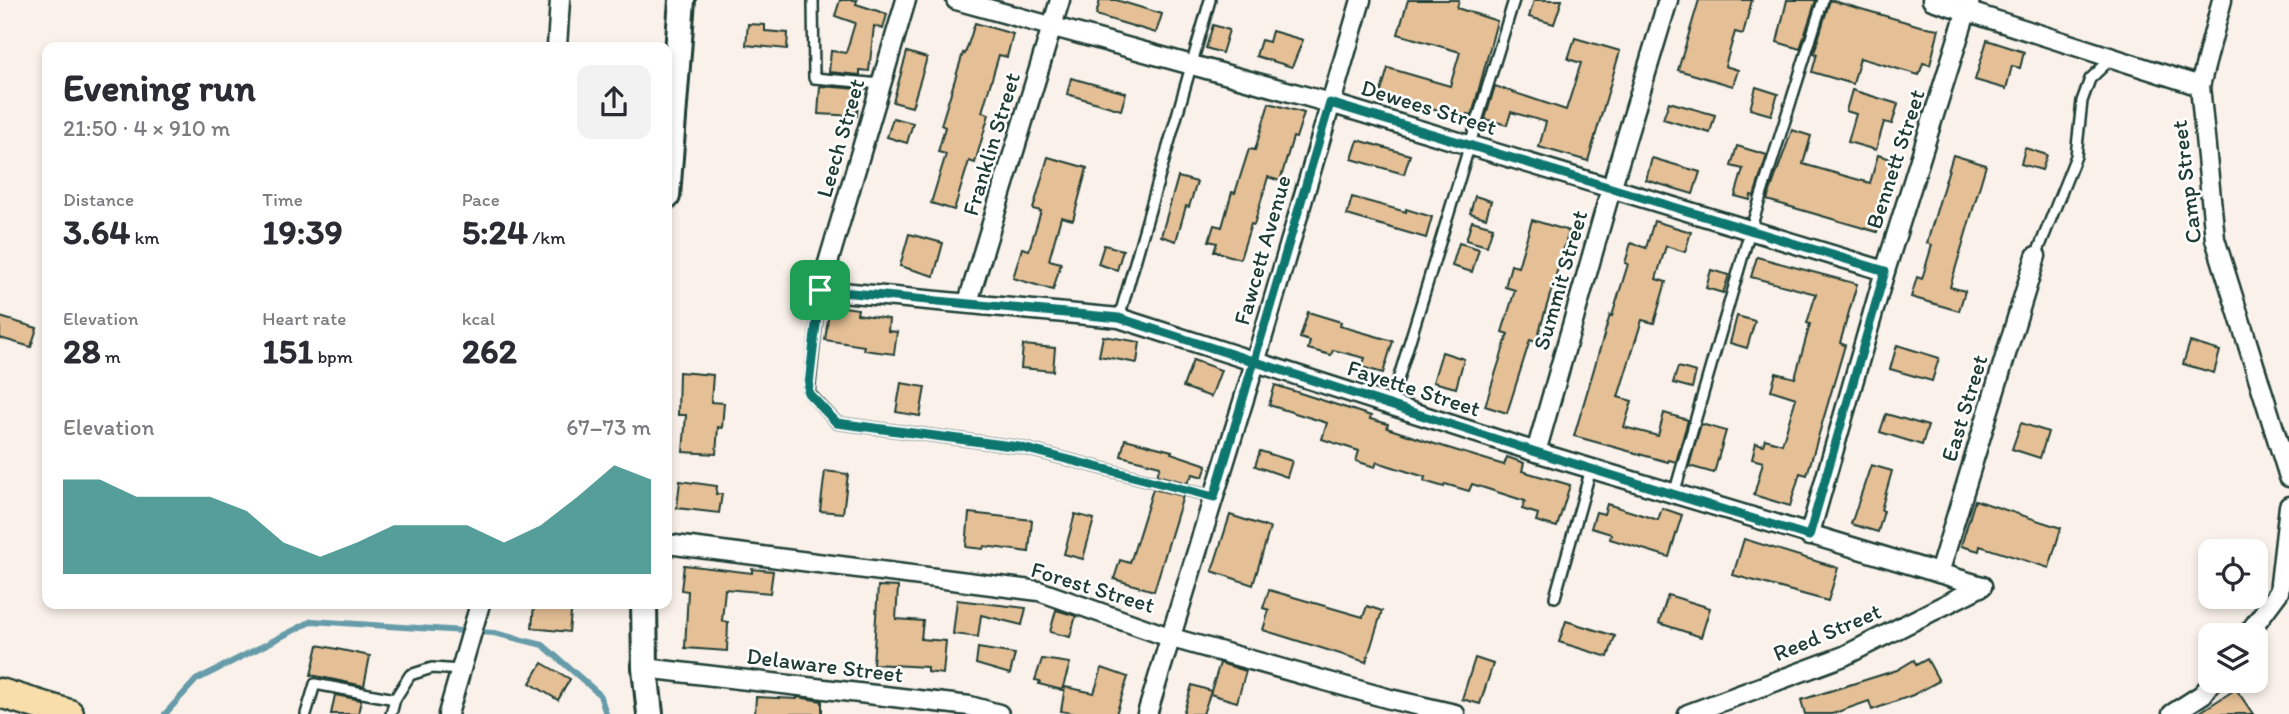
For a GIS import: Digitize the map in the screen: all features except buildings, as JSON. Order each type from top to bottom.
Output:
[{"type":"main road","points":[[672,131],[682,0]]},
{"type":"main road","points":[[644,609],[645,668],[650,714]]},
{"type":"main road","points":[[0,693],[69,714]]},
{"type":"street","points":[[557,42],[560,0]]},
{"type":"street","name":"Leech Street","points":[[820,290],[906,0]]},
{"type":"street","name":"Dewees Street","points":[[956,0],[1330,103],[1885,271]]},
{"type":"street","name":"Franklin Street","points":[[968,302],[1060,0]]},
{"type":"street","name":"Fawcett Avenue","points":[[1147,714],[1255,363],[1361,0]]},
{"type":"street","name":"Summit Street","points":[[1536,452],[1668,0]]},
{"type":"street","points":[[1932,0],[1969,6],[2112,58],[2200,86]]},
{"type":"street","name":"Camp Street","points":[[2222,0],[2200,86],[2215,239],[2289,477]]},
{"type":"street","name":"Bennett Street","points":[[1809,536],[1885,271],[1969,6]]},
{"type":"street","name":"East Street","points":[[1939,573],[2036,256]]},
{"type":"street","name":"Fayette Street","points":[[820,290],[1119,318],[1674,495],[1982,586]]},
{"type":"street","points":[[2256,623],[2279,592],[2289,506]]},
{"type":"street","name":"Forest Street","points":[[672,545],[1039,592],[1172,638],[1390,699],[1455,714]]},
{"type":"street","name":"Reed Street","points":[[1688,714],[1844,656],[1982,586]]},
{"type":"street","points":[[448,714],[478,612]]},
{"type":"street","name":"Delaware Street","points":[[645,668],[970,706],[999,714]]},
{"type":"street","points":[[2172,714],[2204,693]]},
{"type":"lane","points":[[813,0],[814,78],[881,84]]},
{"type":"lane","points":[[1119,318],[1210,0]]},
{"type":"lane","points":[[1390,406],[1514,0]]},
{"type":"lane","points":[[1674,495],[1750,231],[1823,0]]},
{"type":"lane","points":[[2036,256],[2076,156],[2082,102],[2090,79],[2112,58]]},
{"type":"lane","points":[[820,290],[808,393],[837,423],[1019,447],[1214,497]]},
{"type":"lane","points":[[1555,597],[1591,469]]},
{"type":"lane","points":[[391,714],[394,698],[410,675],[432,668],[461,670]]},
{"type":"lane","points":[[309,713],[315,684],[394,698]]},
{"type":"waterway","points":[[165,714],[196,680],[312,621],[494,633],[543,645],[600,695],[606,714]]},
{"type":"route","points":[[820,290],[808,393],[837,423],[1019,447],[1214,497],[1255,363],[1330,103],[1885,271],[1809,536],[1536,452],[1255,363],[1119,318],[820,290]]}]
